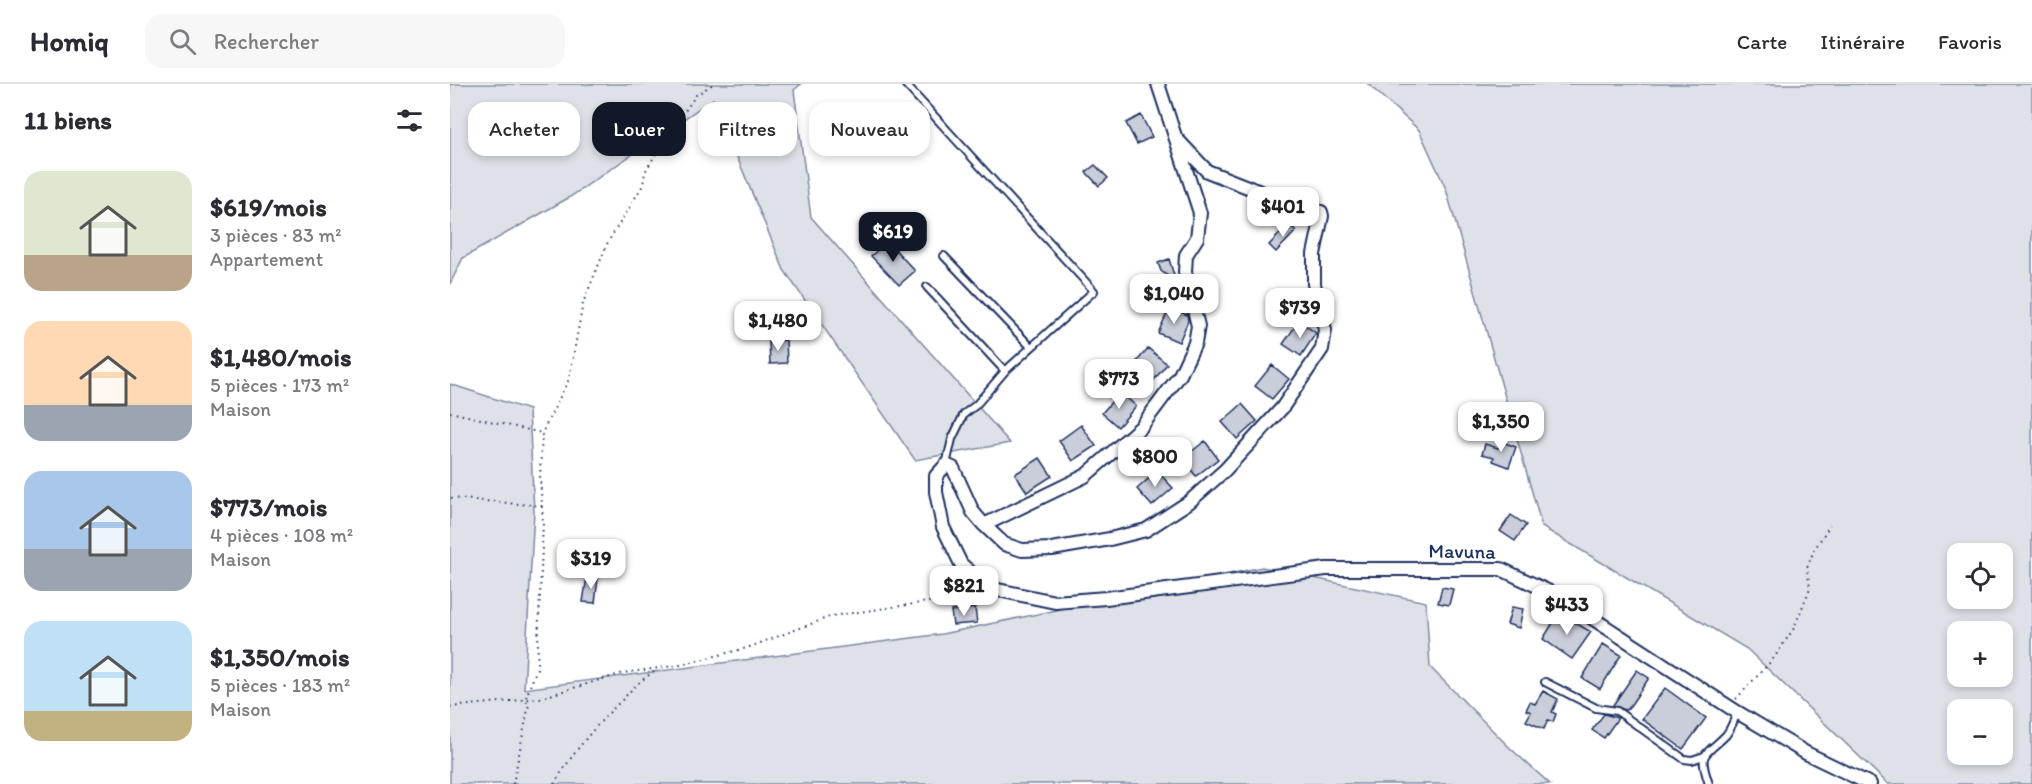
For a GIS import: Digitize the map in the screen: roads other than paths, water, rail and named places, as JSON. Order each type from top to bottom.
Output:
[{"type":"street","points":[[984,525],[1085,476],[1141,427],[1180,375],[1195,343],[1198,326],[1185,272],[1185,255],[1197,238],[1200,213],[1158,84]]},
{"type":"street","points":[[945,465],[953,468],[973,512],[1004,544],[1023,550],[1052,549],[1146,530],[1189,502],[1225,470],[1282,408],[1322,350],[1325,330],[1314,284],[1314,254],[1321,212],[1283,201],[1207,171],[1174,137]]},
{"type":"street","name":"Mavuna","points":[[945,465],[936,476],[936,492],[943,527],[961,564],[979,580],[998,590],[1055,602],[1106,598],[1326,569],[1501,569],[1558,596],[1733,709],[1806,753],[1870,784]]},
{"type":"lane","points":[[905,84],[1094,291],[1030,347],[1005,371],[976,405],[964,414],[952,439],[945,465]]},
{"type":"lane","points":[[944,256],[1030,347]]},
{"type":"lane","points":[[927,287],[1005,371]]},
{"type":"lane","points":[[1545,682],[1596,708],[1617,711],[1684,759],[1692,760],[1704,756]]},
{"type":"lane","points":[[1709,784],[1704,770],[1704,756],[1709,748],[1727,734],[1733,709]]}]
